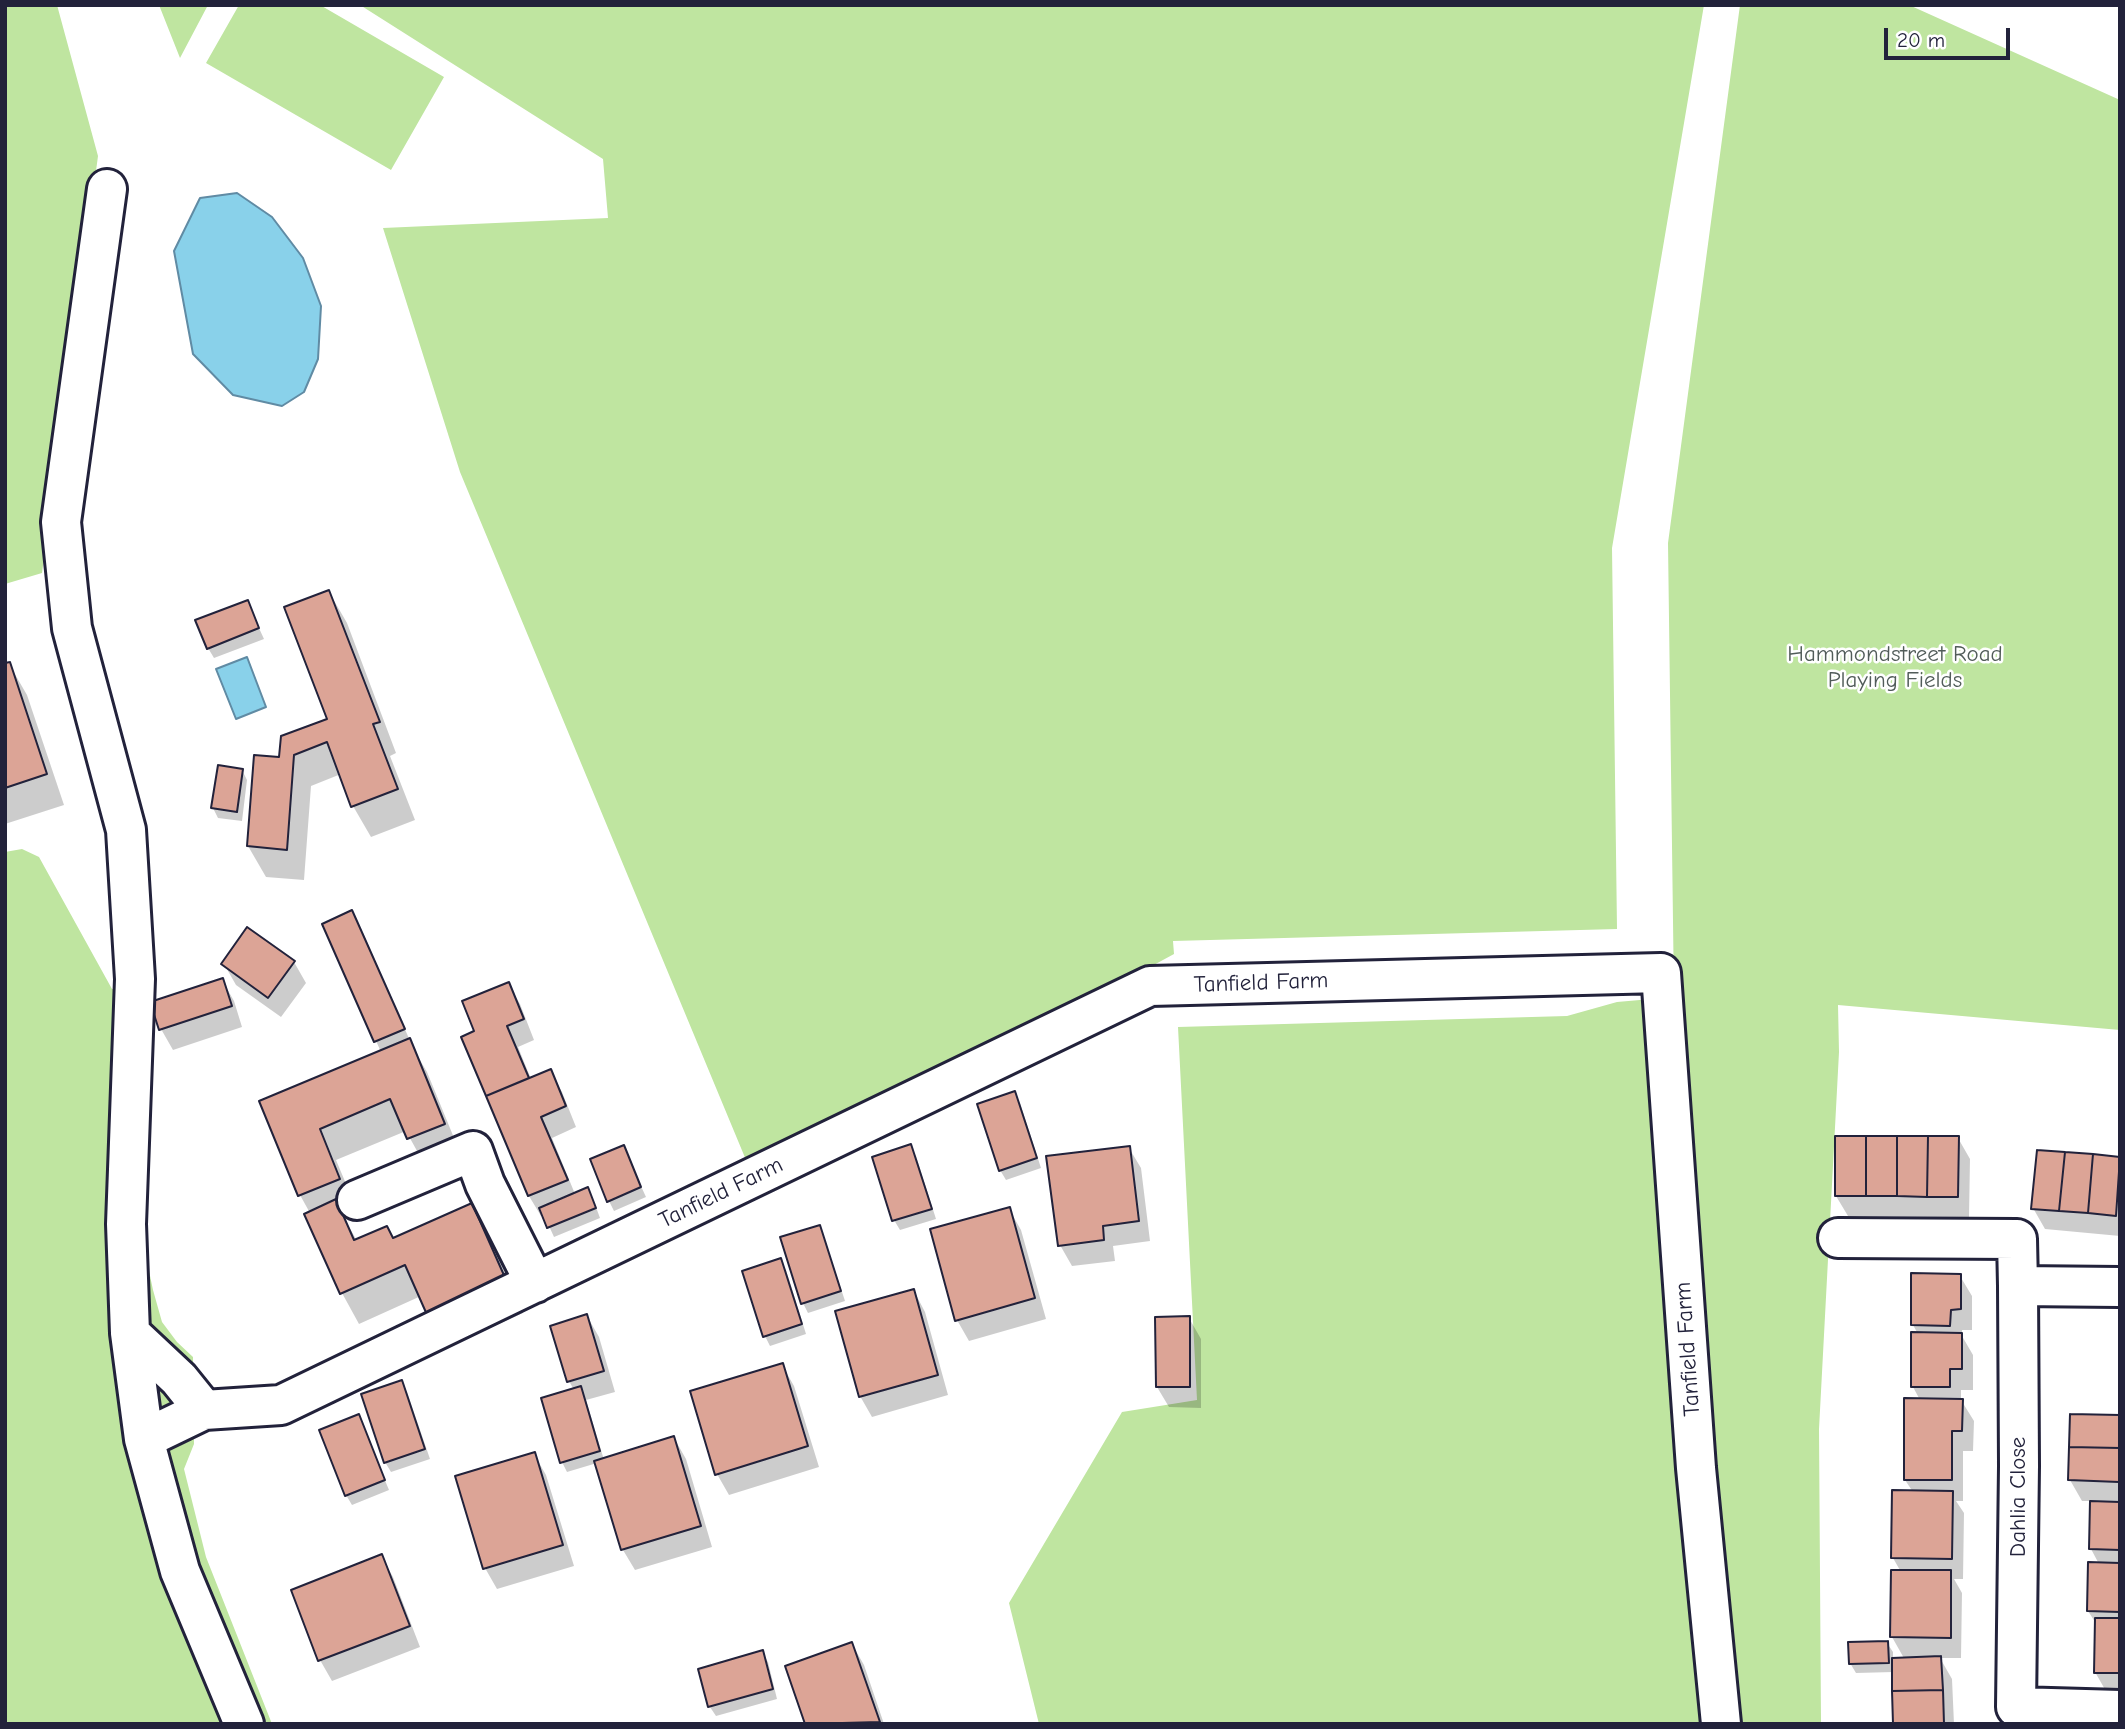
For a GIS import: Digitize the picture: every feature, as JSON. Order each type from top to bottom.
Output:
[{"type":"street","points":[[107,189],[61,522],[72,628],[126,831],[135,979],[127,1224],[130,1333],[144,1439],[180,1571],[244,1724]]},
{"type":"street","name":"Tanfield Farm","points":[[144,1439],[204,1410],[281,1405],[1150,986],[1661,973],[1696,1468],[1721,1724]]},
{"type":"street","points":[[357,1200],[473,1152],[485,1184],[535,1283]]},
{"type":"street","name":"Dahlia Close","points":[[1838,1238],[2017,1239],[2019,1466],[2016,1715],[2120,1710]]},
{"type":"street","points":[[2018,1286],[2120,1287]]},
{"type":"street","points":[[130,1333],[179,1379],[204,1410]]},
{"type":"green space","points":[[5,5],[57,5],[98,156],[42,573],[5,584]]},
{"type":"green space","points":[[159,5],[208,5],[180,58]]},
{"type":"green space","points":[[239,5],[320,5],[444,77],[391,170],[206,63]]},
{"type":"green space","points":[[360,5],[1704,5],[1612,548],[1617,929],[1173,941],[1174,954],[1036,1029],[746,1160],[460,472],[383,228],[608,218],[603,159]]},
{"type":"green space","name":"Hammondstreet Road Playing Fields","points":[[1740,5],[1909,5],[2120,100],[2120,1030],[1838,1005],[1839,1052],[1819,1429],[1821,1724],[1039,1724],[1009,1603],[1122,1412],[1197,1400],[1178,1027],[1567,1016],[1617,1002],[1674,997],[1668,543]]},
{"type":"green space","points":[[22,849],[39,857],[112,989],[152,991],[145,1252],[162,1322],[193,1357],[194,1444],[184,1469],[206,1557],[272,1724],[5,1724],[5,852]]},
{"type":"water","points":[[237,193],[272,217],[303,258],[321,306],[318,359],[304,392],[282,406],[233,395],[193,354],[174,251],[200,198]]},
{"type":"water","points":[[247,657],[266,707],[236,719],[216,669]]},
{"type":"building","points":[[329,590],[380,722],[373,724],[398,789],[351,807],[327,742],[294,755],[287,850],[247,846],[254,755],[279,757],[281,736],[327,719],[284,607]]},
{"type":"building","points":[[248,600],[259,628],[207,649],[195,620]]},
{"type":"building","points":[[10,662],[47,774],[5,788],[5,663]]},
{"type":"building","points":[[218,765],[243,769],[237,812],[211,808]]},
{"type":"building","points":[[352,910],[405,1029],[374,1042],[322,924]]},
{"type":"building","points":[[247,927],[295,961],[268,998],[221,964]]},
{"type":"building","points":[[223,978],[232,1006],[159,1030],[150,1002]]},
{"type":"building","points":[[509,982],[524,1019],[507,1026],[529,1078],[486,1096],[461,1037],[474,1031],[462,1001]]},
{"type":"building","points":[[410,1038],[445,1124],[407,1139],[390,1099],[320,1129],[340,1179],[298,1196],[259,1101]]},
{"type":"building","points":[[551,1069],[566,1106],[541,1117],[568,1180],[528,1196],[486,1096]]},
{"type":"building","points":[[1015,1091],[1037,1158],[999,1171],[977,1104]]},
{"type":"building","points":[[1835,1136],[1866,1136],[1866,1196],[1835,1196]]},
{"type":"building","points":[[1866,1136],[1897,1136],[1897,1196],[1866,1196]]},
{"type":"building","points":[[1897,1136],[1928,1136],[1927,1197],[1897,1196]]},
{"type":"building","points":[[1928,1136],[1959,1136],[1958,1197],[1927,1197]]},
{"type":"building","points":[[911,1144],[932,1209],[892,1221],[872,1157]]},
{"type":"building","points":[[624,1145],[641,1187],[607,1202],[590,1159]]},
{"type":"building","points":[[1130,1146],[1139,1221],[1103,1226],[1104,1240],[1058,1246],[1046,1156]]},
{"type":"building","points":[[2037,1150],[2065,1152],[2059,1211],[2031,1209]]},
{"type":"building","points":[[2065,1152],[2093,1154],[2088,1213],[2059,1211]]},
{"type":"building","points":[[2093,1154],[2120,1157],[2116,1216],[2088,1213]]},
{"type":"building","points":[[588,1187],[596,1208],[547,1228],[539,1208]]},
{"type":"building","points":[[336,1199],[354,1240],[387,1226],[393,1238],[472,1203],[507,1282],[428,1317],[405,1265],[340,1294],[304,1214]]},
{"type":"building","points":[[1010,1207],[1035,1298],[955,1321],[930,1229]]},
{"type":"building","points":[[820,1225],[841,1291],[801,1304],[780,1237]]},
{"type":"building","points":[[781,1258],[802,1324],[763,1337],[742,1271]]},
{"type":"building","points":[[1911,1273],[1961,1274],[1961,1309],[1951,1310],[1950,1326],[1911,1325]]},
{"type":"building","points":[[914,1289],[938,1375],[859,1397],[835,1311]]},
{"type":"building","points":[[587,1314],[604,1371],[567,1382],[550,1326]]},
{"type":"building","points":[[1190,1316],[1190,1387],[1156,1387],[1155,1317]]},
{"type":"building","points":[[1911,1332],[1962,1333],[1962,1369],[1950,1369],[1950,1387],[1911,1387]]},
{"type":"building","points":[[783,1363],[808,1446],[715,1475],[690,1391]]},
{"type":"building","points":[[402,1380],[425,1449],[384,1463],[361,1394]]},
{"type":"building","points":[[581,1386],[600,1451],[560,1463],[541,1398]]},
{"type":"building","points":[[1904,1398],[1963,1399],[1962,1431],[1952,1431],[1952,1480],[1904,1480]]},
{"type":"building","points":[[359,1414],[385,1480],[345,1496],[319,1430]]},
{"type":"building","points":[[2070,1414],[2120,1415],[2120,1448],[2069,1447]]},
{"type":"building","points":[[674,1436],[701,1526],[621,1550],[594,1461]]},
{"type":"building","points":[[2069,1447],[2120,1448],[2119,1482],[2068,1480]]},
{"type":"building","points":[[535,1452],[563,1545],[483,1569],[455,1476]]},
{"type":"building","points":[[1892,1490],[1953,1491],[1952,1559],[1891,1558]]},
{"type":"building","points":[[2090,1501],[2120,1502],[2120,1550],[2089,1549]]},
{"type":"building","points":[[382,1554],[410,1626],[318,1661],[291,1590]]},
{"type":"building","points":[[2088,1562],[2120,1563],[2120,1612],[2087,1611]]},
{"type":"building","points":[[1891,1570],[1951,1570],[1951,1638],[1890,1637]]},
{"type":"building","points":[[2095,1618],[2120,1618],[2120,1673],[2094,1673]]},
{"type":"building","points":[[1888,1641],[1889,1663],[1849,1664],[1848,1642]]},
{"type":"building","points":[[852,1642],[880,1722],[805,1724],[785,1666]]},
{"type":"building","points":[[763,1650],[773,1689],[708,1707],[698,1669]]},
{"type":"building","points":[[1941,1656],[1943,1690],[1892,1691],[1892,1658]]},
{"type":"building","points":[[1943,1690],[1944,1724],[1893,1724],[1892,1691]]}]
